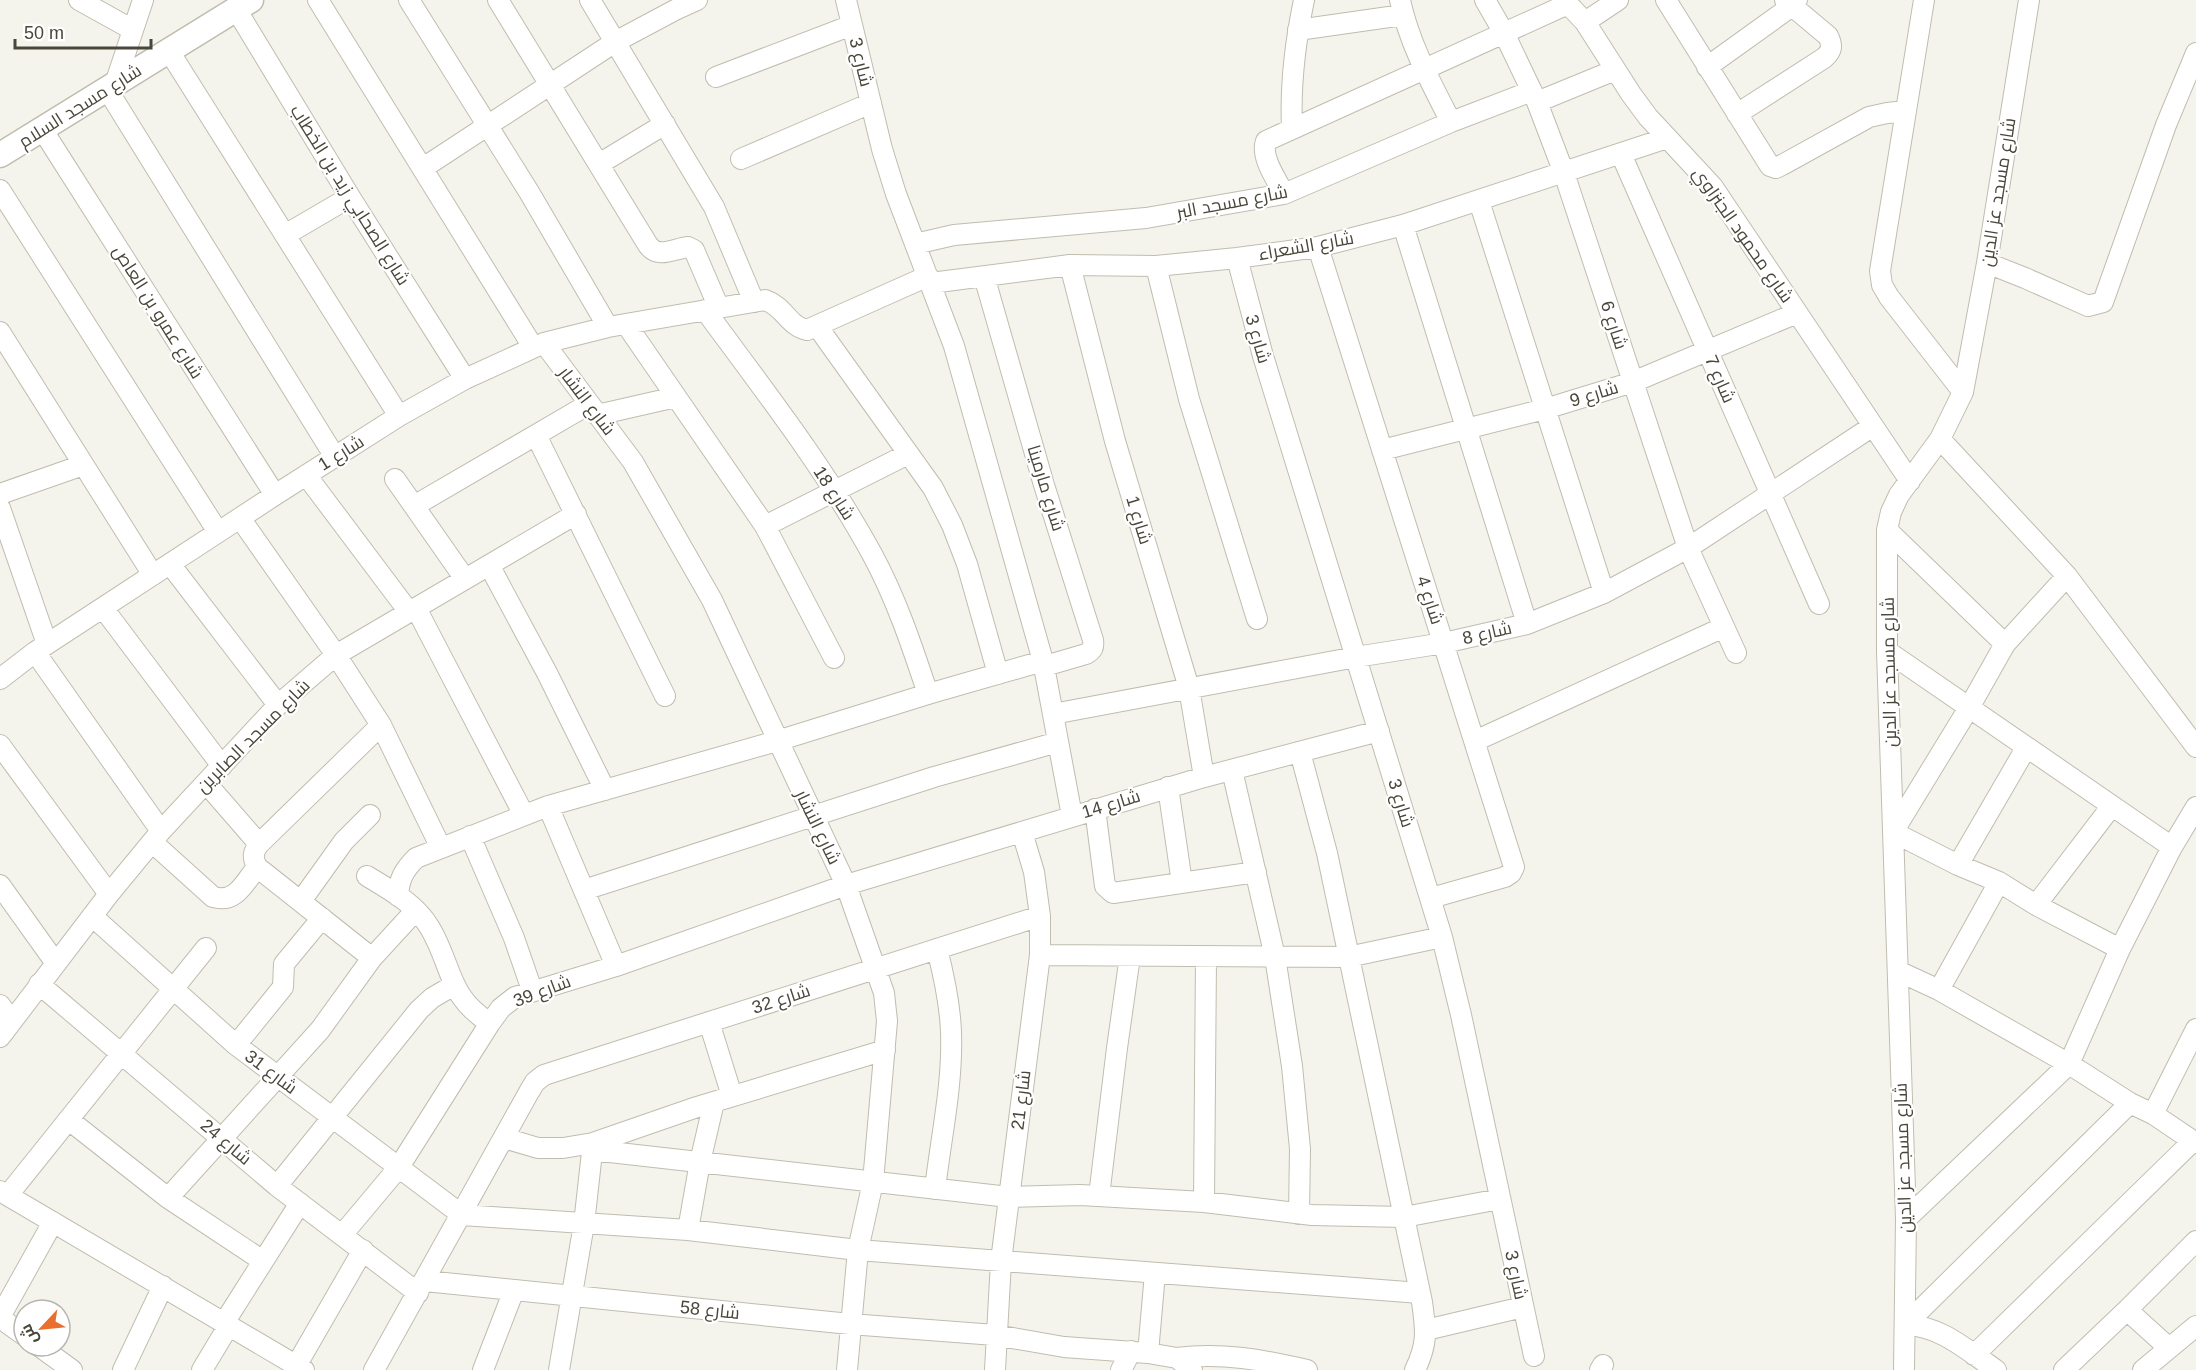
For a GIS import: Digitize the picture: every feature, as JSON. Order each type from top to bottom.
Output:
[{"type":"street","points":[[79,0],[133,30]]},
{"type":"street","points":[[143,0],[111,87],[335,457]]},
{"type":"street","name":"شارع النشار","points":[[318,0],[538,345],[593,409],[633,462],[712,600],[846,885],[884,993],[886,1012],[885,1050],[873,1182],[858,1250],[847,1370]]},
{"type":"street","points":[[409,0],[617,326],[676,397],[765,526],[834,658]]},
{"type":"street","points":[[498,0],[652,250],[658,253],[688,247],[694,250],[712,309]]},
{"type":"street","points":[[590,0],[714,207],[754,302]]},
{"type":"street","points":[[423,168],[672,5],[697,0]]},
{"type":"street","name":"شارع 3","points":[[846,0],[885,160],[964,378],[1044,664],[1072,816]]},
{"type":"street","points":[[1292,128],[1291,84],[1304,0]]},
{"type":"street","name":"شارع 6","points":[[1485,0],[1535,96],[1564,173],[1688,548],[1736,653]]},
{"type":"street","points":[[1585,22],[1618,0]]},
{"type":"street","points":[[1666,0],[1770,166],[1776,168],[1869,117],[1887,112],[1906,111]]},
{"type":"street","points":[[1924,0],[1880,271],[1882,285],[1889,297],[1963,392]]},
{"type":"street","name":"شارع مسجد عز الدين","points":[[1904,1370],[1906,1219],[1887,651],[1887,530],[1891,512],[1899,495],[1940,438],[1963,392],[1987,263],[2029,0]]},
{"type":"street","points":[[1284,194],[1263,148],[1266,141],[1504,33],[1566,2]]},
{"type":"street","name":"شارع محمود الجنزاوي","points":[[1566,2],[1585,22],[1631,94],[1667,138],[1713,187],[1910,481]]},
{"type":"street","points":[[1707,67],[1791,2],[1828,36],[1832,44],[1830,52],[1824,58],[1737,114]]},
{"type":"street","name":"شارع مسجد السلام","points":[[0,155],[244,5]]},
{"type":"street","name":"شارع الصحابي زيد بن الخطاب","points":[[244,5],[350,197],[465,379]]},
{"type":"street","points":[[1298,30],[1402,7],[1424,69],[1451,122]]},
{"type":"street","points":[[716,77],[852,25]]},
{"type":"street","points":[[170,51],[399,417]]},
{"type":"street","points":[[1987,263],[2088,306],[2103,302],[2166,125],[2196,53]]},
{"type":"street","name":"شارع مسجد البر","points":[[915,244],[964,234],[1146,218],[1284,194],[1451,122],[1615,70]]},
{"type":"street","points":[[741,159],[871,103]]},
{"type":"street","points":[[598,164],[665,124]]},
{"type":"street","name":"شارع عمرو بن العاص","points":[[42,129],[274,495]]},
{"type":"street","name":"شارع الشعراء","points":[[929,280],[984,276],[1070,265],[1156,266],[1318,247],[1403,225],[1667,138]]},
{"type":"street","name":"شارع 7","points":[[1621,154],[1819,604]]},
{"type":"street","points":[[0,190],[218,532]]},
{"type":"street","points":[[285,236],[350,197]]},
{"type":"street","points":[[1479,201],[1604,593]]},
{"type":"street","points":[[1403,225],[1527,624]]},
{"type":"street","name":"شارع 4","points":[[1318,247],[1514,867],[1505,877],[1431,898]]},
{"type":"street","name":"شارع 3","points":[[1237,258],[1263,356],[1442,937],[1461,1015],[1533,1356]]},
{"type":"street","name":"شارع 1","points":[[1070,265],[1115,441],[1189,688],[1204,777]]},
{"type":"street","points":[[1156,266],[1189,399],[1257,619]]},
{"type":"street","name":"شارع مارمينا","points":[[984,276],[1094,646],[1091,651],[1044,664]]},
{"type":"street","points":[[929,280],[817,326],[933,488],[952,525],[967,564],[998,674]]},
{"type":"street","name":"شارع 1","points":[[0,679],[41,648],[274,495],[399,417],[465,379],[538,345],[617,326],[765,300],[775,304],[798,328],[807,330],[817,326]]},
{"type":"street","name":"شارع 18","points":[[712,309],[834,491],[873,555],[904,623],[928,694]]},
{"type":"street","name":"شارع 9","points":[[1382,450],[1545,409],[1633,382],[1797,313]]},
{"type":"street","points":[[0,332],[153,575]]},
{"type":"street","points":[[414,506],[536,435],[593,409],[676,397]]},
{"type":"street","name":"شارع 8","points":[[1053,714],[1356,657],[1444,643],[1527,624],[1604,593],[1688,548],[1873,426]]},
{"type":"street","points":[[536,435],[665,696]]},
{"type":"street","points":[[1940,438],[2067,576],[2196,747]]},
{"type":"street","points":[[765,526],[908,454]]},
{"type":"street","points":[[0,494],[83,465]]},
{"type":"street","points":[[306,475],[412,610],[524,815]]},
{"type":"street","points":[[395,479],[465,579]]},
{"type":"street","points":[[0,508],[41,648],[156,837],[213,897],[229,898],[236,894],[257,867]]},
{"type":"street","name":"شارع مسجد الصابرين","points":[[0,1037],[6,1013],[39,984],[156,837],[278,705],[336,655],[576,514]]},
{"type":"street","points":[[240,518],[336,655],[381,725],[441,848]]},
{"type":"street","points":[[1887,530],[2005,644]]},
{"type":"street","points":[[170,564],[278,705]]},
{"type":"street","points":[[489,565],[547,673],[605,790]]},
{"type":"street","points":[[2067,576],[2005,644],[1893,832],[1958,865],[1999,882],[2036,905],[2120,949]]},
{"type":"street","points":[[103,608],[222,766]]},
{"type":"street","points":[[1474,741],[1724,627]]},
{"type":"street","points":[[1887,651],[2172,847]]},
{"type":"street","points":[[399,896],[399,881],[405,868],[416,858],[548,806],[777,741],[928,694],[998,674],[1044,664]]},
{"type":"street","points":[[372,958],[257,867],[253,859],[254,850],[259,844],[381,725]]},
{"type":"street","name":"شارع 14","points":[[846,885],[1168,787],[1379,731]]},
{"type":"street","points":[[584,890],[934,777],[1058,742]]},
{"type":"street","points":[[0,745],[109,894]]},
{"type":"street","points":[[1958,865],[2026,748]]},
{"type":"street","points":[[1300,752],[1327,853],[1420,1293],[1426,1330],[1421,1358],[1415,1370]]},
{"type":"street","points":[[1232,770],[1275,957],[1292,1066],[1300,1149],[1299,1214]]},
{"type":"street","points":[[206,783],[259,844]]},
{"type":"street","points":[[1168,787],[1182,883]]},
{"type":"street","points":[[548,806],[616,966]]},
{"type":"street","points":[[2036,905],[2111,807]]},
{"type":"street","points":[[1906,1219],[2069,1065],[2120,949],[2172,847],[2196,807]]},
{"type":"street","points":[[1095,809],[1105,886],[1108,891],[1118,893],[1256,872]]},
{"type":"street","points":[[301,901],[344,841],[370,815]]},
{"type":"street","name":"شارع 21","points":[[996,1369],[995,1335],[1001,1261],[1040,955],[1040,916],[1034,872],[1022,832]]},
{"type":"street","points":[[470,836],[514,938],[532,990]]},
{"type":"street","points":[[367,876],[399,896],[416,910],[430,928],[454,985],[463,1000],[490,1023]]},
{"type":"street","points":[[1939,990],[1999,882]]},
{"type":"street","points":[[0,885],[55,963]]},
{"type":"street","name":"شارع 39","points":[[342,1235],[399,1167],[490,1023],[501,1008],[515,997],[616,966],[846,885]]},
{"type":"street","points":[[168,1198],[320,1030],[372,958],[416,910]]},
{"type":"street","name":"شارع 31","points":[[92,916],[236,1045],[462,1215]]},
{"type":"street","name":"شارع 32","points":[[504,1138],[529,1092],[544,1075],[1040,916]]},
{"type":"street","points":[[236,1045],[283,987],[284,964],[322,918]]},
{"type":"street","points":[[1040,955],[1348,957],[1442,937]]},
{"type":"street","points":[[206,948],[69,1120],[4,1193],[227,1324],[293,1367],[363,1250]]},
{"type":"street","points":[[935,1189],[949,1076],[951,1032],[947,989],[938,949]]},
{"type":"street","points":[[1099,1196],[1116,1048],[1130,957]]},
{"type":"street","points":[[1204,1202],[1206,957]]},
{"type":"street","points":[[1898,971],[1939,990],[2069,1065],[2130,1103],[2153,1114],[2194,1142],[1974,1355]]},
{"type":"street","name":"شارع 24","points":[[39,984],[278,1186],[363,1250],[422,1287]]},
{"type":"street","points":[[278,1186],[419,1010],[432,998],[454,985]]},
{"type":"street","points":[[688,1230],[700,1161],[723,1099],[708,1022]]},
{"type":"street","points":[[2153,1114],[2196,1029]]},
{"type":"street","points":[[592,1146],[723,1099],[885,1050]]},
{"type":"street","points":[[1905,1325],[2130,1103]]},
{"type":"street","points":[[69,1120],[168,1198],[263,1261]]},
{"type":"street","points":[[374,1370],[504,1138],[538,1148],[592,1146],[1008,1197],[1080,1195],[1204,1202],[1299,1214],[1404,1217],[1500,1199]]},
{"type":"street","points":[[559,1370],[584,1224],[592,1146]]},
{"type":"street","points":[[202,1370],[263,1261],[300,1203]]},
{"type":"street","points":[[462,1215],[688,1230],[858,1250],[1420,1293]]},
{"type":"street","points":[[0,1317],[53,1222]]},
{"type":"street","points":[[2064,1370],[2196,1241]]},
{"type":"street","points":[[1121,1370],[1140,1352],[1155,1273]]},
{"type":"street","points":[[123,1370],[163,1286]]},
{"type":"street","name":"شارع 58","points":[[422,1287],[514,1290],[850,1324],[995,1335],[1064,1347],[1140,1352],[1185,1364],[1197,1355],[1227,1356],[1306,1370]]},
{"type":"street","points":[[483,1370],[514,1290]]},
{"type":"street","points":[[1426,1330],[1523,1307]]},
{"type":"street","points":[[2127,1310],[2169,1348]]},
{"type":"street","points":[[1905,1325],[1929,1327],[1996,1370]]},
{"type":"street","points":[[2143,1370],[2196,1326]]},
{"type":"street","points":[[56,1358],[72,1370]]}]
